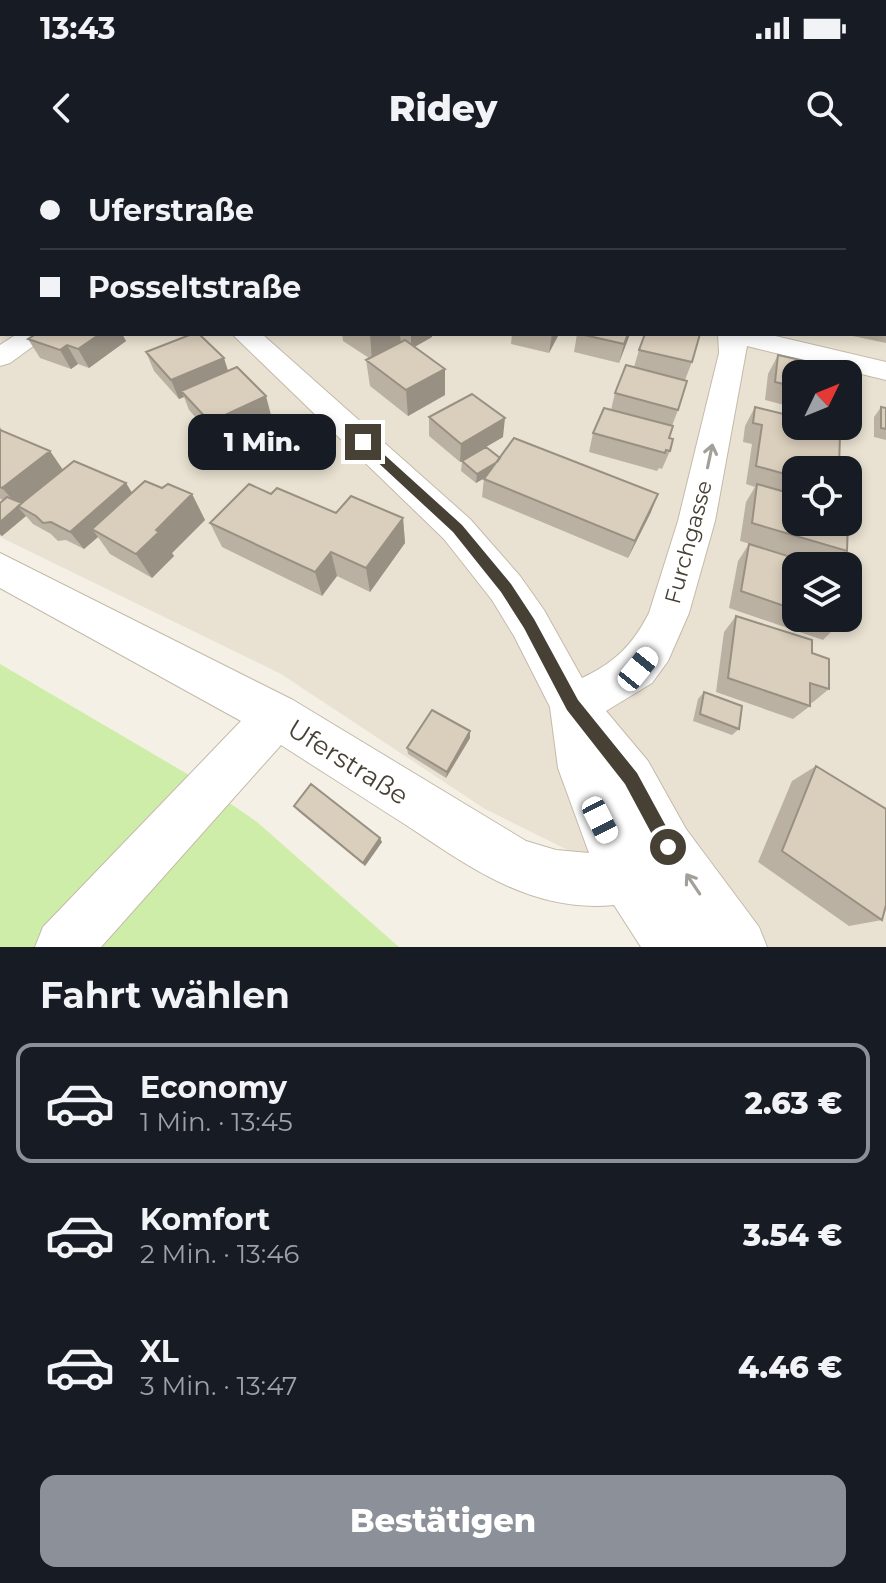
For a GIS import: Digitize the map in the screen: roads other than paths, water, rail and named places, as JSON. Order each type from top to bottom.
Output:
[{"type":"street","points":[[0,357],[33,336]]},
{"type":"street","points":[[248,336],[457,529],[506,588],[529,623],[572,705],[631,778],[668,847],[739,947]]},
{"type":"street","name":"Furchgasse","points":[[572,705],[638,669],[663,630],[706,475],[733,336]]},
{"type":"street","points":[[741,336],[886,371]]},
{"type":"street","name":"Uferstraße","points":[[0,569],[277,716],[512,863],[579,883],[627,877]]},
{"type":"street","points":[[572,705],[582,768],[600,820],[627,877],[665,933],[679,947]]},
{"type":"street","points":[[63,947],[277,716]]}]
